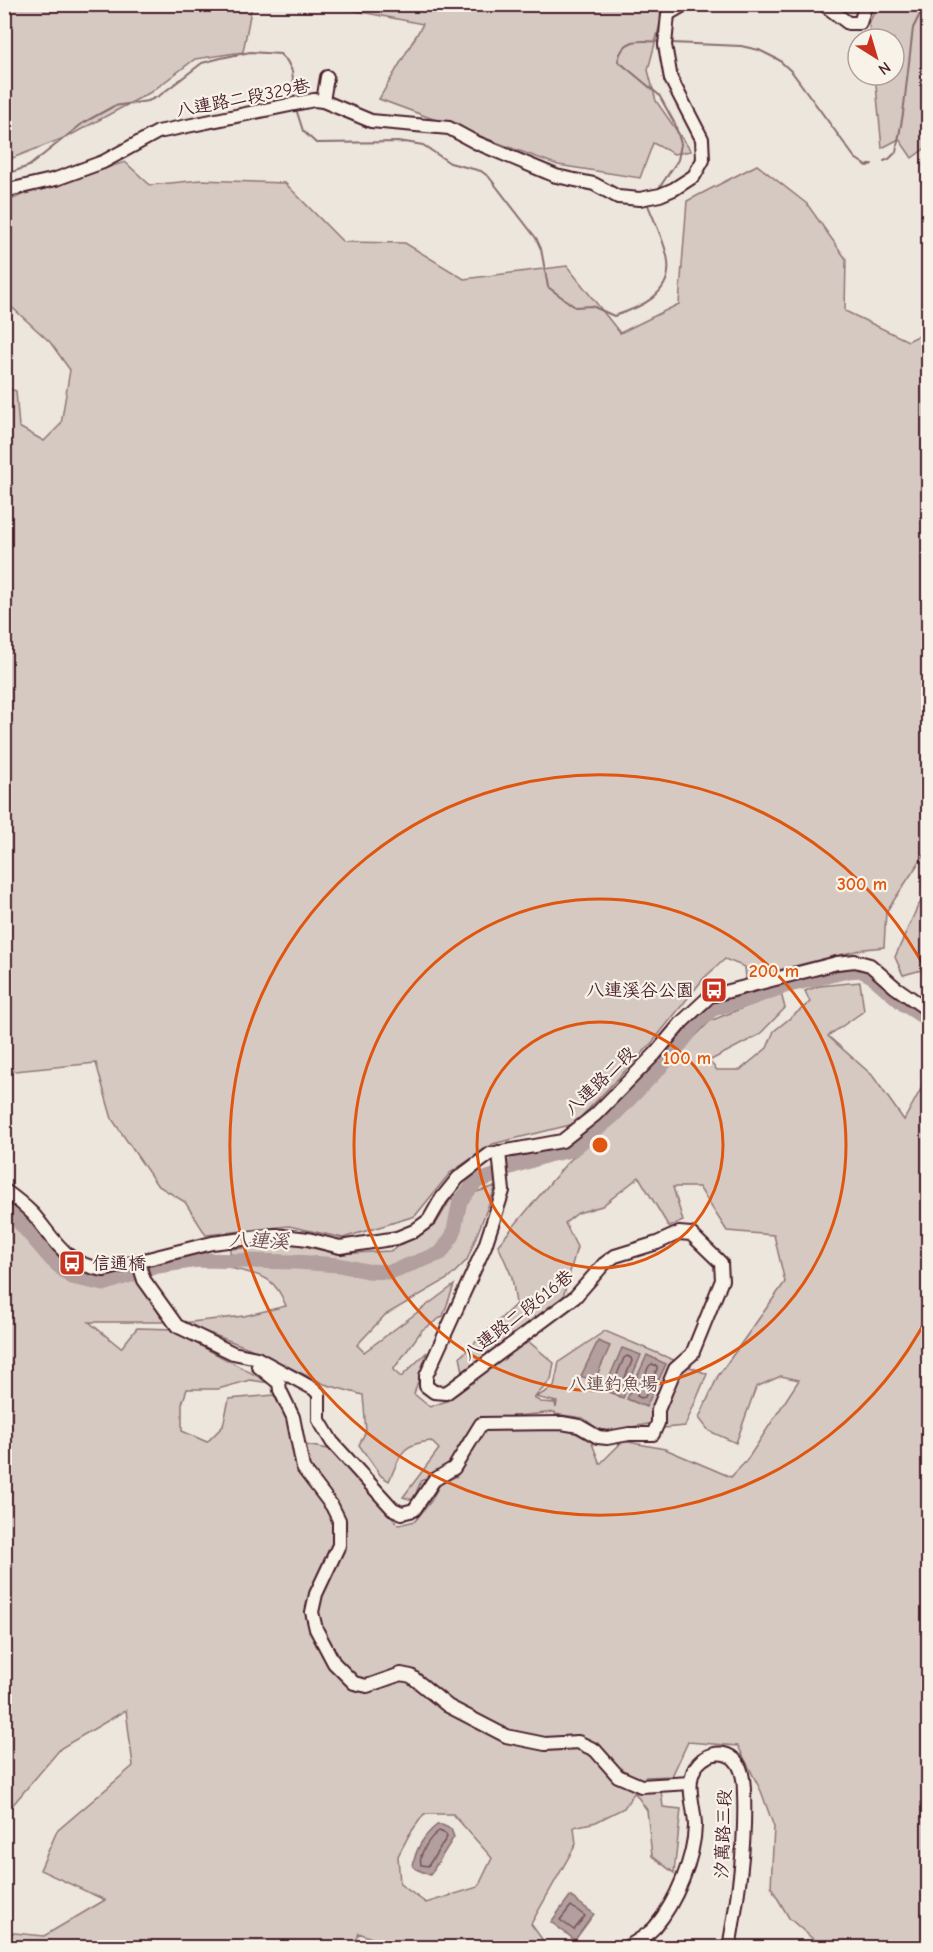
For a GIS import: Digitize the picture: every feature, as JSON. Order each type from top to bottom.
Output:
[{"type":"street","name":"八連路二段329巷","points":[[4,190],[56,179],[103,162],[158,132],[314,100],[323,101],[371,121],[449,128],[475,142],[556,176],[594,184],[618,197],[640,200],[660,195],[694,176],[703,160],[702,139],[670,79],[665,41],[668,14],[685,4]]},
{"type":"street","points":[[823,4],[848,23],[860,23],[866,4]]},
{"type":"street","points":[[323,101],[327,77]]},
{"type":"street","name":"八連路二段","points":[[4,1190],[33,1214],[50,1237],[74,1260],[86,1267],[104,1270],[212,1243],[275,1235],[308,1239],[340,1247],[397,1238],[414,1231],[429,1220],[441,1199],[458,1178],[490,1154],[562,1141],[595,1115],[655,1054],[682,1022],[710,996],[837,963],[855,961],[870,965],[928,1010]]},
{"type":"street","name":"八連路二段616巷","points":[[237,1353],[257,1359],[314,1389],[319,1394],[319,1420],[332,1442],[393,1509],[402,1513],[414,1510],[434,1480],[454,1468],[481,1425],[562,1423],[579,1426],[598,1437],[607,1438],[629,1434],[653,1434],[658,1423],[658,1410],[675,1369],[692,1354],[722,1280],[721,1263],[691,1234],[679,1233],[657,1243],[615,1256],[604,1264],[575,1297],[453,1389],[446,1393],[434,1392],[426,1386],[426,1376],[485,1246],[503,1191],[499,1152]]},
{"type":"street","points":[[138,1263],[144,1280],[177,1326],[237,1353],[264,1370],[279,1383],[293,1417],[303,1468],[332,1506],[339,1520],[339,1545],[316,1594],[312,1612],[316,1629],[334,1663],[354,1683],[367,1686],[401,1674],[411,1676],[448,1706],[506,1736],[545,1744],[578,1742],[595,1750],[618,1776],[642,1786],[690,1783]]},
{"type":"street","name":"汐萬路三段","points":[[625,1947],[655,1928],[686,1874],[695,1828],[690,1783],[695,1768],[705,1756],[719,1753],[734,1759],[742,1772],[744,1790],[745,1830],[742,1870],[729,1947]]},
{"type":"green space","points":[[5,4],[252,5],[243,52],[195,59],[151,92],[69,136],[5,161]]},
{"type":"green space","points":[[326,5],[665,5],[648,70],[656,101],[691,151],[674,154],[653,143],[640,178],[558,165],[379,99],[423,24]]},
{"type":"green space","points":[[877,5],[928,5],[928,146],[912,158],[899,139],[882,148],[876,87],[906,87],[906,27],[869,27]]},
{"type":"green space","points":[[125,162],[150,185],[201,180],[285,183],[343,242],[405,243],[464,279],[567,266],[620,333],[679,304],[687,201],[757,165],[807,204],[846,259],[845,311],[908,341],[928,331],[928,849],[886,912],[884,947],[864,949],[746,978],[745,967],[725,959],[704,978],[650,1045],[574,1124],[493,1144],[450,1173],[415,1216],[343,1238],[289,1226],[206,1235],[185,1202],[157,1185],[112,1119],[96,1063],[5,1072],[5,387],[16,391],[19,427],[44,441],[61,424],[70,370],[50,342],[5,301],[4,203],[24,194]]},
{"type":"green space","points":[[928,893],[928,946],[922,970],[903,975],[895,957],[918,906]]},
{"type":"green space","points":[[860,982],[864,1011],[828,1036],[872,1075],[904,1120],[928,1076],[928,1947],[822,1947],[789,1918],[771,1887],[774,1827],[761,1791],[738,1746],[688,1742],[672,1776],[645,1777],[624,1808],[596,1822],[574,1827],[576,1844],[531,1924],[545,1947],[383,1947],[379,1941],[359,1933],[354,1948],[5,1947],[5,1932],[44,1936],[105,1900],[40,1870],[57,1831],[133,1766],[126,1710],[61,1748],[5,1814],[5,1216],[57,1270],[102,1290],[139,1279],[164,1322],[89,1322],[121,1348],[137,1328],[175,1329],[188,1339],[270,1383],[250,1380],[218,1389],[187,1389],[182,1404],[182,1431],[207,1442],[223,1426],[229,1399],[274,1395],[288,1422],[294,1443],[334,1450],[399,1525],[415,1521],[431,1501],[440,1484],[457,1476],[483,1430],[562,1426],[591,1441],[600,1464],[623,1441],[665,1449],[731,1477],[747,1460],[799,1380],[781,1376],[756,1387],[736,1443],[709,1431],[699,1418],[718,1376],[785,1282],[774,1235],[727,1231],[699,1187],[673,1187],[683,1221],[669,1227],[639,1177],[602,1206],[578,1213],[565,1223],[577,1247],[563,1297],[463,1372],[460,1357],[516,1304],[512,1277],[498,1245],[566,1164],[614,1120],[710,1021],[781,993],[785,1008],[759,1035],[709,1061],[717,1070],[740,1070],[767,1048],[774,1031],[810,1002],[805,991],[819,986]],"holes":[[[424,1814],[453,1814],[492,1858],[478,1887],[426,1903],[400,1884],[398,1856]]]},
{"type":"green space","name":"八連釣魚場","points":[[496,1186],[467,1260],[449,1278],[385,1315],[357,1345],[364,1352],[454,1285],[443,1316],[422,1330],[393,1370],[401,1377],[427,1352],[414,1394],[430,1407],[449,1400],[507,1354],[529,1342],[554,1363],[551,1380],[534,1398],[541,1402],[555,1403],[556,1408],[557,1402],[536,1397],[554,1387],[559,1362],[605,1331],[707,1374],[685,1426],[664,1428],[648,1424],[610,1431],[598,1429],[583,1418],[555,1414],[555,1412],[478,1420],[463,1439],[448,1466],[421,1481],[413,1500],[403,1497],[439,1449],[431,1441],[407,1448],[399,1458],[389,1481],[381,1476],[359,1445],[366,1431],[363,1395],[324,1384],[249,1348],[182,1323],[244,1316],[286,1306],[271,1282],[258,1275],[231,1268],[230,1249],[297,1244],[337,1254],[390,1251],[436,1224],[450,1200]]},
{"type":"green space","points":[[661,1790],[663,1807],[681,1809],[674,1873],[652,1856],[647,1810],[635,1793]]},
{"type":"water","points":[[598,1341],[610,1346],[594,1382],[581,1376]]},
{"type":"water","points":[[622,1348],[641,1355],[623,1398],[604,1390]]},
{"type":"water","points":[[647,1355],[666,1364],[646,1407],[627,1399]]},
{"type":"water","points":[[437,1825],[451,1829],[454,1837],[430,1875],[413,1866],[421,1843]]},
{"type":"water","points":[[570,1896],[594,1914],[575,1940],[551,1922]]},
{"type":"waterway","points":[[884,161],[896,152],[913,28],[925,4]]},
{"type":"waterway","points":[[657,191],[678,160],[681,144],[675,124],[659,95],[618,61],[624,47],[629,44],[641,41],[662,42]]},
{"type":"waterway","points":[[671,43],[741,46],[759,50],[779,60],[792,72],[855,158],[867,166],[872,164]]},
{"type":"waterway","points":[[4,175],[29,166],[83,123],[114,106],[148,101],[159,96],[202,63],[250,52],[280,54],[292,71],[295,97]]},
{"type":"waterway","points":[[297,112],[303,131],[316,143],[405,142],[423,145],[450,163],[481,171],[489,177],[536,238],[541,249],[548,287],[575,307],[592,306],[614,316],[643,304],[652,298],[665,283],[668,273],[667,256],[648,205],[651,201]]},
{"type":"waterway","name":"八連溪","points":[[507,1168],[572,1150],[612,1117],[672,1055],[696,1024],[713,1009],[785,986],[860,970],[872,976],[905,1005],[928,1020]]},
{"type":"waterway","name":"八連溪","points":[[4,1206],[12,1211],[52,1260],[71,1277],[104,1284],[158,1266],[198,1260],[295,1262],[390,1272],[441,1253],[453,1235],[460,1201],[476,1182],[496,1175]]},
{"type":"place","name":"八連溪谷公園","points":[[714,990]]},
{"type":"place","name":"信通橋","points":[[72,1263]]}]
